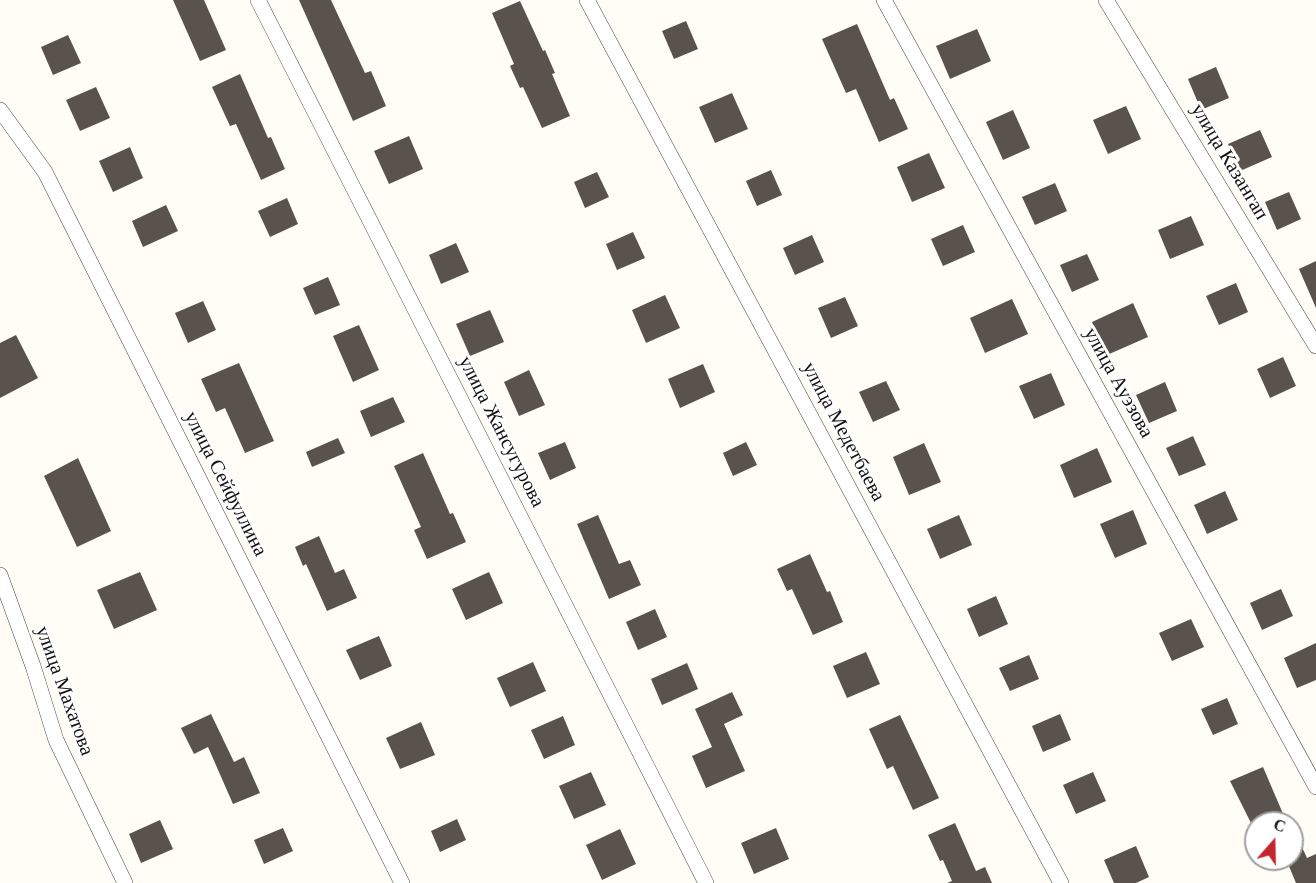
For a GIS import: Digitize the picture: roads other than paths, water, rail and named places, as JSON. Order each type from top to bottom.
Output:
[{"type":"street","name":"улица Жансугурова","points":[[258,0],[706,883]]},
{"type":"street","name":"улица Медетбаева","points":[[587,0],[1061,883]]},
{"type":"street","name":"улица Ауэзова","points":[[884,0],[1316,787]]},
{"type":"street","name":"улица Казангап","points":[[1106,0],[1316,346]]},
{"type":"street","name":"улица Сейфуллина","points":[[0,110],[45,172],[402,883]]},
{"type":"street","name":"улица Махатова","points":[[0,575],[33,666],[56,740],[125,883]]}]
